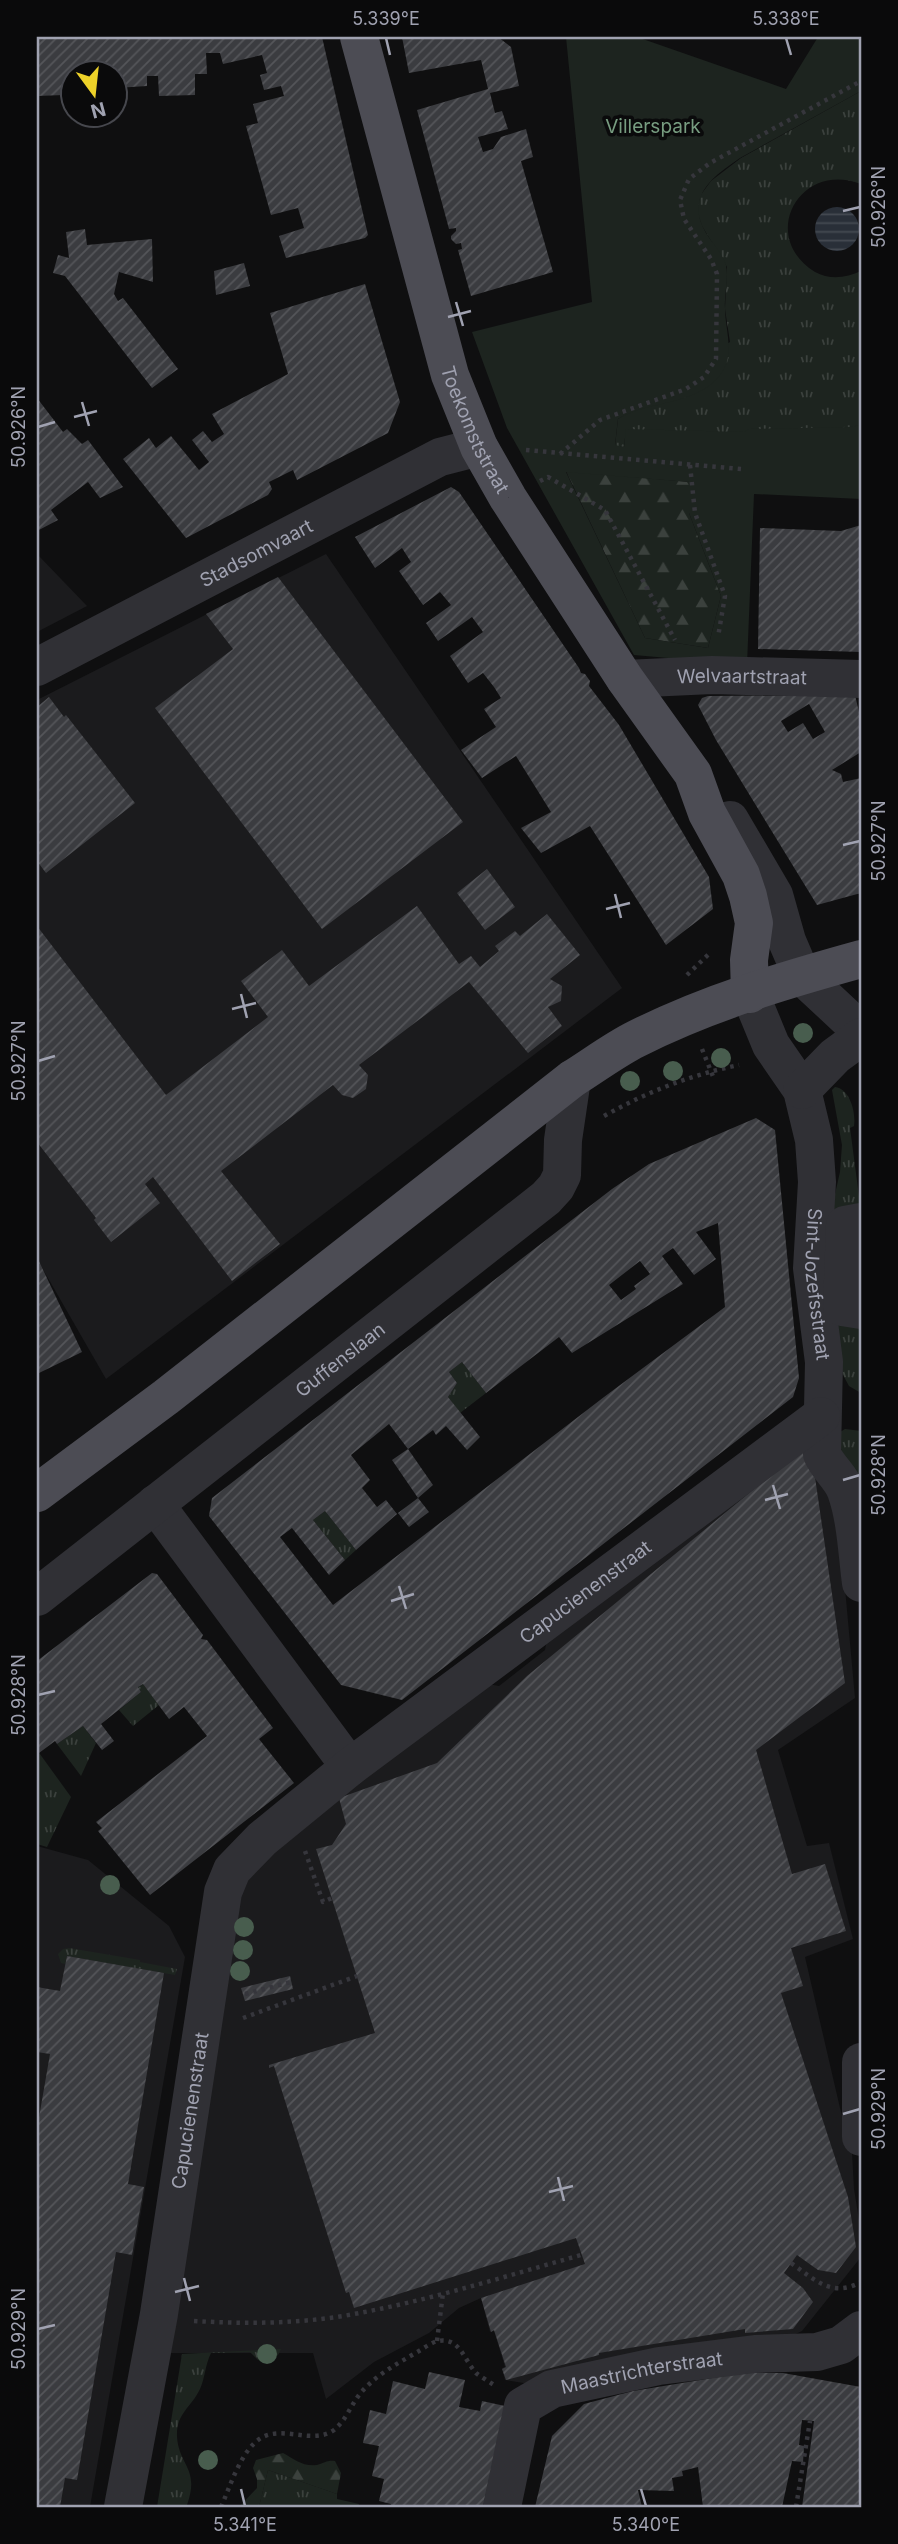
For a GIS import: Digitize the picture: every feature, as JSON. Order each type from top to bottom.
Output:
[{"type":"main road","name":"Toekomststraat","points":[[359,37],[450,375],[478,447],[625,679],[692,774],[707,813],[741,875],[748,896],[754,923],[749,960],[750,994]]},
{"type":"main road","points":[[37,1493],[166,1397],[572,1079],[635,1040],[688,1016],[802,975],[861,959]]},
{"type":"street","name":"Stadsomvaart","points":[[37,667],[440,457],[478,447]]},
{"type":"street","name":"Welvaartstraat","points":[[625,679],[703,675],[861,679]]},
{"type":"street","name":"Toekomststraat","points":[[692,774],[721,805],[768,884],[802,975]]},
{"type":"street","points":[[802,975],[861,1031]]},
{"type":"street","name":"Sint-Jozefsstraat","points":[[750,994],[758,1017],[791,1075],[813,1131],[817,1182],[812,1268],[824,1362],[822,1454],[826,1464],[845,1488],[861,1583]]},
{"type":"street","points":[[791,1075],[835,1056],[861,1037]]},
{"type":"street","name":"Guffenslaan","points":[[37,1597],[546,1198],[562,1175],[563,1140],[572,1079]]},
{"type":"street","points":[[861,1222],[845,1225],[842,1307],[861,1310]]},
{"type":"street","name":"Capucienenstraat","points":[[123,2507],[159,2314],[223,1892],[232,1870],[262,1839],[350,1768],[821,1416]]},
{"type":"street","points":[[155,1504],[350,1768]]},
{"type":"street","points":[[861,2063],[861,2137]]},
{"type":"street","name":"Maastrichterstraat","points":[[523,2406],[552,2389],[659,2366],[755,2354],[817,2352],[841,2345],[861,2329]]},
{"type":"street","points":[[502,2507],[523,2406]]},
{"type":"path","points":[[560,454],[600,420],[685,389],[704,377],[716,359],[717,274],[711,259],[684,219],[680,200],[690,180],[710,163],[861,81]]},
{"type":"path","points":[[478,447],[741,470]]},
{"type":"path","points":[[690,465],[695,513],[725,596],[703,675]]},
{"type":"path","points":[[548,477],[605,510],[703,675]]},
{"type":"path","points":[[563,1140],[631,1101],[662,1087],[711,1071],[791,1075]]},
{"type":"path","points":[[711,1071],[714,1079]]},
{"type":"path","points":[[302,1841],[323,1902],[332,1898]]},
{"type":"path","points":[[235,2021],[357,1976]]},
{"type":"path","points":[[256,1991],[291,1982]]},
{"type":"path","points":[[159,2314],[183,2320],[264,2323],[352,2315],[581,2255]]},
{"type":"path","points":[[791,2263],[827,2288],[852,2287],[861,2282]]},
{"type":"path","points":[[437,2341],[443,2293]]},
{"type":"path","points":[[221,2507],[236,2470],[261,2438],[284,2434],[321,2436],[333,2430],[348,2416],[359,2396],[380,2373],[437,2341],[452,2342],[477,2373],[523,2406]]},
{"type":"path","points":[[796,2507],[810,2421]]},
{"type":"shaded area","points":[[837,207],[853,213],[859,229],[853,245],[837,251],[821,245],[815,229],[821,213]]},
{"type":"shaded area","points":[[37,554],[87,606],[37,632]]},
{"type":"shaded area","points":[[326,554],[622,988],[106,1379],[37,1259],[37,700]]},
{"type":"shaded area","points":[[798,1445],[833,1500],[845,1588],[855,1698],[778,1750],[807,1846],[829,1843],[853,1939],[805,1957],[852,2152],[854,2189],[861,2232],[861,2257],[802,2331],[783,2340],[536,2385],[505,2380],[502,2368],[505,2367],[494,2331],[490,2332],[481,2298],[459,2308],[429,2333],[374,2362],[326,2399],[313,2353],[159,2353],[218,1973],[250,1860],[488,1684],[499,1686],[545,1650],[548,1634]]},
{"type":"shaded area","points":[[37,1846],[88,1860],[169,1926],[185,1957],[90,2507],[37,2507]]},
{"type":"green space","name":"Villerspark","points":[[566,37],[637,37],[786,89],[818,37],[861,37],[861,91],[740,158],[711,181],[700,198],[700,220],[722,256],[727,270],[725,308],[729,351],[720,375],[710,385],[685,398],[644,408],[618,419],[615,445],[624,447],[626,429],[744,432],[749,429],[861,425],[861,499],[754,494],[747,665],[634,655],[507,428],[472,332],[592,302]],"holes":[[[566,472],[689,482],[689,513],[721,596],[708,648],[645,638]]]},
{"type":"green space","points":[[861,91],[861,184],[839,179],[820,183],[804,192],[793,206],[788,222],[789,240],[798,257],[815,272],[838,277],[861,271],[861,458],[625,438],[624,447],[615,446],[618,419],[730,342],[725,309],[727,267],[702,226],[697,211],[700,196],[711,181],[741,158]]},
{"type":"green space","points":[[566,471],[690,482],[689,513],[721,596],[708,648],[645,638]]},
{"type":"green space","points":[[835,1087],[845,1092],[854,1114],[854,1126],[850,1128],[860,1204],[861,1393],[849,1386],[842,1373],[829,1221],[840,1172],[842,1145],[832,1090]]},
{"type":"green space","points":[[462,1362],[486,1393],[460,1413],[448,1397],[457,1383],[449,1372]]},
{"type":"green space","points":[[845,1429],[861,1431],[861,1522],[837,1434]]},
{"type":"green space","points":[[325,1511],[356,1550],[345,1560],[313,1520]]},
{"type":"green space","points":[[143,1684],[159,1705],[133,1726],[119,1710],[141,1692],[138,1687]]},
{"type":"green space","points":[[83,1726],[96,1743],[81,1776],[57,1744]]},
{"type":"green space","points":[[37,1750],[71,1797],[47,1847],[37,1844]]},
{"type":"green space","points":[[69,1948],[177,1969],[175,1975],[67,1956],[65,1964],[61,1963],[58,1954]]},
{"type":"green space","points":[[281,2349],[270,2361],[258,2360],[250,2352],[211,2353],[200,2389],[181,2416],[177,2429],[179,2447],[190,2475],[187,2505],[157,2507],[182,2354]]},
{"type":"green space","points":[[283,2453],[307,2465],[335,2461],[341,2473],[337,2494],[268,2470],[259,2507],[239,2507],[257,2488],[253,2468],[256,2460]]},
{"type":"green space","points":[[268,2470],[337,2494],[337,2499],[359,2504],[358,2507],[259,2507]]},
{"type":"building","points":[[37,37],[322,37],[368,235],[286,258],[279,236],[304,228],[298,208],[271,215],[246,126],[258,123],[253,104],[284,96],[281,86],[264,90],[260,75],[267,73],[262,55],[223,64],[220,53],[206,53],[207,74],[195,74],[195,95],[159,96],[158,76],[147,76],[147,86],[130,87],[130,60],[60,60],[60,95],[37,96]]},
{"type":"building","points":[[402,37],[498,37],[511,47],[519,86],[490,93],[495,113],[502,111],[508,129],[478,137],[483,152],[493,149],[501,137],[526,129],[533,157],[521,161],[553,272],[471,296],[458,250],[462,249],[461,243],[456,244],[451,239],[456,228],[449,229],[417,110],[488,89],[481,60],[409,73]]},
{"type":"building","points":[[85,229],[87,245],[152,239],[153,282],[119,272],[114,294],[118,301],[123,298],[178,369],[152,388],[65,276],[53,273],[58,255],[69,258],[66,232]]},
{"type":"building","points":[[244,263],[250,286],[216,295],[214,271]]},
{"type":"building","points":[[365,284],[400,402],[388,433],[297,480],[293,470],[269,482],[272,489],[268,495],[186,538],[123,459],[149,438],[156,448],[171,436],[199,470],[209,462],[192,440],[203,431],[212,442],[224,434],[212,414],[288,374],[270,313]]},
{"type":"building","points":[[37,398],[63,432],[67,429],[82,444],[88,440],[123,487],[100,498],[88,482],[51,510],[58,520],[37,531]]},
{"type":"building","points":[[451,487],[459,492],[581,673],[590,681],[589,686],[619,725],[709,877],[713,909],[666,945],[590,826],[541,853],[521,828],[551,812],[516,756],[482,778],[461,750],[496,727],[484,709],[501,698],[483,673],[468,683],[450,656],[483,632],[472,617],[438,641],[426,623],[451,605],[440,592],[423,605],[399,571],[411,562],[402,548],[375,568],[355,537]]},
{"type":"building","points":[[861,525],[861,652],[758,649],[760,528],[841,531]]},
{"type":"building","points":[[278,577],[463,822],[322,929],[155,708],[233,649],[206,614]]},
{"type":"building","points":[[855,695],[861,721],[861,752],[832,770],[841,774],[843,782],[861,778],[861,893],[817,905],[716,740],[698,705],[702,698]],"holes":[[[809,704],[825,732],[813,739],[803,723],[788,732],[781,721]]]},
{"type":"building","points":[[49,697],[135,803],[46,873],[37,861],[37,707]]},
{"type":"building","points":[[487,869],[515,907],[485,930],[457,893]]},
{"type":"building","points":[[417,906],[459,964],[471,956],[480,967],[499,951],[495,946],[515,931],[520,936],[547,914],[580,955],[550,979],[562,986],[561,1001],[548,1007],[562,1026],[528,1053],[469,982],[359,1065],[368,1075],[366,1089],[353,1098],[342,1095],[333,1085],[221,1171],[280,1244],[232,1281],[153,1177],[145,1184],[160,1203],[111,1242],[94,1220],[96,1218],[37,1142],[37,926],[166,1095],[268,1017],[241,981],[282,950],[309,986]]},
{"type":"building","points":[[756,1118],[775,1130],[799,1378],[793,1397],[402,1700],[341,1685],[209,1516],[212,1498],[612,1189],[649,1164]],"holes":[[[718,1223],[725,1307],[333,1605],[280,1537],[292,1528],[329,1575],[345,1560],[313,1520],[325,1511],[356,1550],[397,1514],[386,1500],[377,1507],[362,1488],[370,1480],[351,1455],[389,1424],[408,1449],[433,1430],[436,1435],[446,1426],[467,1450],[480,1437],[448,1397],[457,1383],[449,1372],[462,1362],[486,1393],[559,1337],[572,1353],[683,1284],[662,1256],[673,1248],[694,1275],[716,1259],[696,1232]],[[640,1261],[650,1274],[621,1300],[609,1285]]]},
{"type":"building","points":[[37,1257],[82,1352],[37,1374]]},
{"type":"building","points":[[810,1443],[845,1683],[756,1750],[792,1874],[825,1864],[846,1931],[791,1948],[803,1986],[781,1993],[848,2197],[856,2247],[836,2273],[818,2270],[797,2255],[784,2273],[803,2288],[813,2302],[793,2329],[745,2333],[745,2329],[599,2353],[506,2380],[502,2369],[506,2367],[494,2330],[491,2332],[481,2298],[585,2264],[576,2238],[354,2308],[349,2292],[346,2293],[274,2066],[269,2068],[269,2065],[375,2033],[316,1849],[332,1845],[346,1824],[339,1798],[437,1763],[527,1676]]},
{"type":"building","points":[[408,1449],[433,1485],[418,1498],[392,1460]]},
{"type":"building","points":[[418,1498],[429,1512],[409,1527],[398,1513]]},
{"type":"building","points":[[152,1573],[157,1574],[203,1635],[201,1639],[207,1640],[273,1728],[259,1739],[294,1783],[150,1895],[98,1831],[102,1828],[96,1822],[207,1736],[184,1707],[169,1719],[143,1684],[138,1687],[141,1692],[101,1724],[114,1741],[102,1750],[83,1726],[39,1753],[37,1661]]},
{"type":"building","points":[[67,1956],[164,1973],[128,2184],[144,2187],[132,2255],[116,2252],[77,2480],[65,2478],[60,2507],[37,2507],[37,2129],[50,2054],[37,2052],[37,1987],[60,1991]]},
{"type":"building","points":[[290,1976],[293,1989],[245,2001],[241,1988]]},
{"type":"building","points":[[429,2372],[465,2380],[459,2407],[480,2411],[482,2401],[505,2406],[483,2507],[390,2507],[391,2504],[379,2501],[384,2479],[372,2476],[379,2446],[363,2443],[370,2410],[386,2414],[393,2381],[425,2389]]},
{"type":"building","points":[[743,2373],[783,2373],[861,2387],[861,2507],[802,2507],[814,2421],[802,2420],[799,2445],[804,2446],[803,2462],[792,2461],[782,2507],[703,2507],[698,2467],[682,2471],[683,2476],[672,2478],[674,2491],[638,2490],[642,2507],[535,2507],[552,2436],[584,2404],[633,2391]]}]
